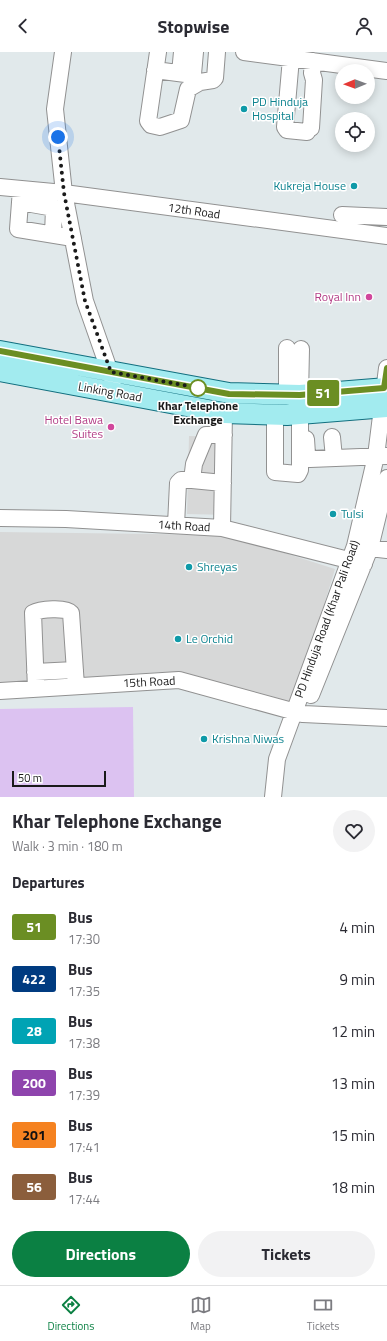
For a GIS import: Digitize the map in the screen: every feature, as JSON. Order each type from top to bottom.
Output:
[{"type":"main road","name":"Linking Road","points":[[0,351],[229,394],[298,405],[385,398]]},
{"type":"main road","name":"Linking Road","points":[[0,371],[219,412],[275,415],[298,405]]},
{"type":"street","points":[[63,52],[55,109],[64,193],[85,301],[111,372],[115,393]]},
{"type":"street","points":[[158,52],[179,76],[213,80],[215,78],[217,52]]},
{"type":"street","points":[[168,52],[179,76]]},
{"type":"street","points":[[174,52],[179,76]]},
{"type":"street","points":[[179,76],[182,52]]},
{"type":"street","points":[[179,76],[195,52]]},
{"type":"street","points":[[179,76],[203,52]]},
{"type":"street","points":[[244,52],[290,66],[387,71]]},
{"type":"street","points":[[290,66],[285,127],[290,130],[309,130],[314,80],[310,68]]},
{"type":"street","name":"12th Road","points":[[0,187],[21,196],[64,193],[342,217],[387,236]]},
{"type":"street","points":[[53,235],[54,208],[21,196],[18,229],[53,235],[73,238]]},
{"type":"street","points":[[342,217],[387,217]]},
{"type":"street","points":[[275,415],[275,472],[298,474],[300,470],[298,405],[294,349]]},
{"type":"street","name":"PD Hinduja Road (Khar Pali Road)","points":[[360,554],[382,456],[387,368]]},
{"type":"street","points":[[298,405],[307,456],[310,459],[382,456]]},
{"type":"street","points":[[219,412],[218,434],[223,483],[222,524]]},
{"type":"street","points":[[192,480],[194,464],[206,436],[218,434]]},
{"type":"street","points":[[332,438],[334,458]]},
{"type":"street","name":"PD Hinduja Road (Khar Pali Road)","points":[[273,797],[277,760],[299,713],[360,554],[387,478]]},
{"type":"street","points":[[176,521],[179,481],[192,480],[223,483]]},
{"type":"street","name":"14th Road","points":[[0,518],[176,521],[222,524],[360,554],[387,550]]},
{"type":"street","points":[[36,689],[33,613],[37,611],[64,609],[71,613],[76,686]]},
{"type":"street","points":[[35,672],[75,670]]},
{"type":"street","name":"15th Road","points":[[0,691],[179,680],[299,713],[387,718]]},
{"type":"street","name":"PD Hinduja Road (Khar Pali Road)","points":[[284,797],[288,761],[299,713]]},
{"type":"shaded area","points":[[189,436],[231,437],[229,515],[187,514]]},
{"type":"shaded area","points":[[0,532],[228,535],[335,569],[315,635],[313,634],[290,703],[161,672],[0,683]]},
{"type":"shaded area","points":[[133,707],[134,797],[0,797],[0,709]]},
{"type":"bus line","name":"51","points":[[0,351],[229,394],[300,395],[384,388],[387,368]]},
{"type":"place","name":"PD Hinduja Hospital","points":[[244,109]]},
{"type":"place","name":"Kukreja House","points":[[354,186]]},
{"type":"place","name":"Royal Inn","points":[[369,297]]},
{"type":"place","name":"Khar Telephone Exchange","points":[[198,388]]},
{"type":"place","name":"Hotel Bawa Suites","points":[[111,427]]},
{"type":"place","name":"Tulsi","points":[[333,514]]},
{"type":"place","name":"Shreyas","points":[[189,567]]},
{"type":"place","name":"Le Orchid","points":[[178,639]]},
{"type":"place","name":"Krishna Niwas","points":[[204,739]]},
{"type":"route","points":[[58,137],[64,193],[85,301],[111,372],[200,388],[198,388]]}]
